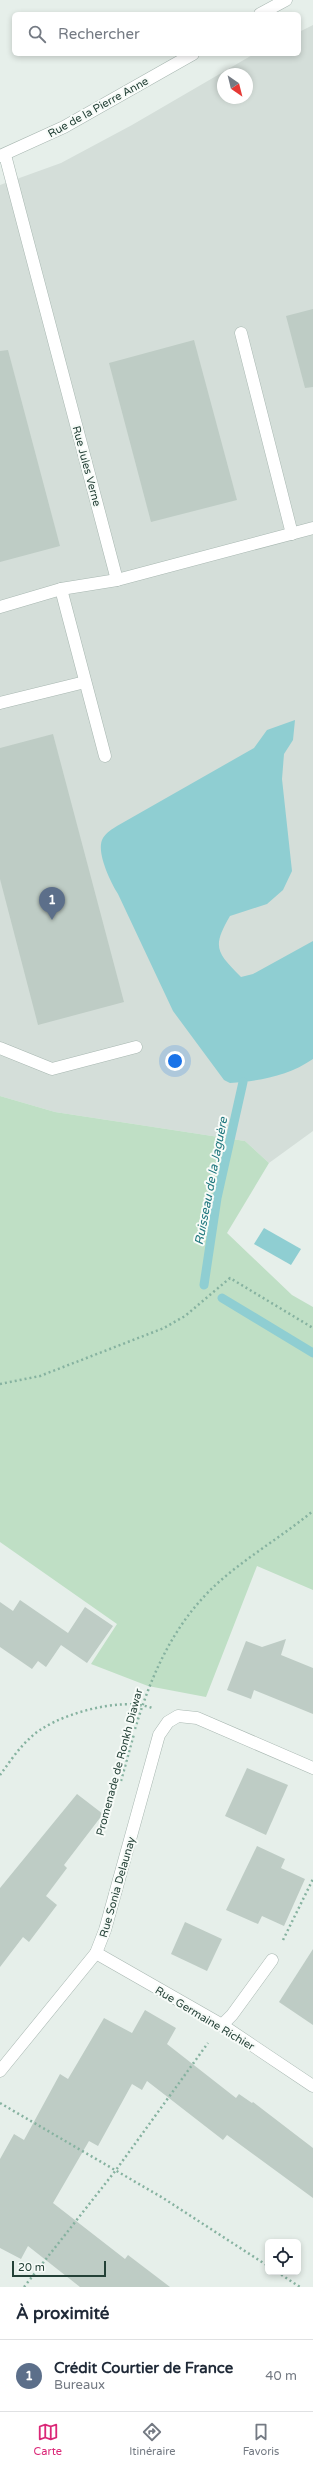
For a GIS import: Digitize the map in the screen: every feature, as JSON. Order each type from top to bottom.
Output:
[{"type":"street","points":[[264,12],[286,0]]},
{"type":"street","name":"Rue de la Pierre Anne","points":[[3,155],[64,127],[189,56]]},
{"type":"street","name":"Rue Jules Verne","points":[[3,155],[117,580]]},
{"type":"street","points":[[241,333],[292,534]]},
{"type":"street","points":[[0,606],[60,589],[117,580],[313,528]]},
{"type":"street","points":[[60,589],[105,756]]},
{"type":"street","points":[[0,702],[85,682]]},
{"type":"street","points":[[0,1048],[52,1069],[136,1047]]},
{"type":"street","points":[[168,1722],[178,1716],[197,1718],[313,1768]]},
{"type":"street","name":"Rue Sonia Delaunay","points":[[0,2071],[96,1953],[105,1930],[159,1734],[168,1722]]},
{"type":"street","name":"Rue Germaine Richier","points":[[96,1953],[222,2025],[313,2086]]},
{"type":"street","points":[[222,2025],[232,2014],[272,1960]]},
{"type":"path","points":[[0,1384],[40,1376],[164,1328],[185,1316],[230,1278],[313,1328]]},
{"type":"path","name":"Promenade de Ronkh Diawar","points":[[119,1788],[148,1686],[182,1621],[226,1575],[313,1511]]},
{"type":"path","points":[[0,1775],[29,1738],[63,1718],[103,1707],[142,1704],[154,1708],[168,1722]]},
{"type":"path","points":[[272,1960],[313,1879]]},
{"type":"path","points":[[24,2287],[116,2170],[222,2025]]},
{"type":"path","points":[[0,2103],[163,2198],[265,2264]]},
{"type":"path","points":[[281,2275],[300,2287]]},
{"type":"shaded area","points":[[313,25],[313,1131],[269,1163],[245,1141],[55,1112],[0,1096],[0,185],[61,163],[132,125],[217,76],[217,104],[253,104],[253,68],[230,68],[251,56],[301,56],[301,31]]},
{"type":"green space","points":[[0,1096],[55,1112],[245,1141],[269,1163],[227,1233],[292,1295],[313,1307],[313,1590],[257,1566],[206,1697],[148,1686],[91,1664],[117,1624],[0,1542]]},
{"type":"water","points":[[295,720],[293,740],[284,754],[282,779],[292,871],[283,890],[267,904],[230,916],[221,935],[219,949],[226,961],[241,977],[253,974],[313,941],[313,1059],[284,1074],[252,1081],[230,1083],[224,1080],[173,1011],[108,875],[102,859],[101,844],[104,836],[115,827],[254,748],[267,730]]},
{"type":"water","points":[[264,1228],[301,1249],[291,1265],[254,1244]]},
{"type":"building","points":[[313,309],[313,387],[305,388],[286,316]]},
{"type":"building","points":[[194,340],[237,500],[151,522],[109,363]]},
{"type":"building","points":[[8,350],[60,546],[0,562],[0,351]]},
{"type":"building","points":[[53,734],[124,1002],[38,1025],[0,879],[0,748]]},
{"type":"building","points":[[20,1600],[68,1633],[85,1607],[113,1626],[87,1663],[61,1645],[46,1667],[38,1661],[32,1669],[0,1647],[0,1602],[13,1611]]},
{"type":"building","points":[[286,1639],[281,1655],[313,1668],[313,1714],[254,1690],[251,1699],[227,1690],[246,1641],[262,1647]]},
{"type":"building","points":[[247,1768],[288,1785],[266,1835],[225,1816]]},
{"type":"building","points":[[77,1794],[103,1814],[64,1865],[67,1868],[46,1896],[57,1905],[29,1942],[23,1937],[0,1967],[0,1888]]},
{"type":"building","points":[[257,1846],[285,1859],[281,1868],[305,1879],[284,1926],[262,1916],[258,1924],[226,1910]]},
{"type":"building","points":[[185,1922],[222,1939],[207,1971],[171,1954]]},
{"type":"building","points":[[313,1949],[313,2025],[279,2002]]},
{"type":"building","points":[[145,2010],[176,2028],[167,2044],[236,2098],[239,2094],[252,2103],[253,2102],[313,2148],[313,2198],[227,2135],[223,2140],[147,2081],[142,2090],[132,2084],[98,2146],[89,2141],[53,2203],[125,2259],[128,2255],[170,2287],[80,2287],[28,2246],[21,2259],[0,2248],[0,2159],[14,2134],[24,2140],[60,2074],[68,2079],[104,2018],[132,2033]]},
{"type":"waterway","name":"Ruisseau de la Jaguère","points":[[204,1285],[217,1198],[243,1082]]},
{"type":"waterway","name":"Ruisseau de la Jaguère","points":[[222,1298],[313,1353]]},
{"type":"place","name":"Crédit Courtier de France","points":[[52,920]]}]
